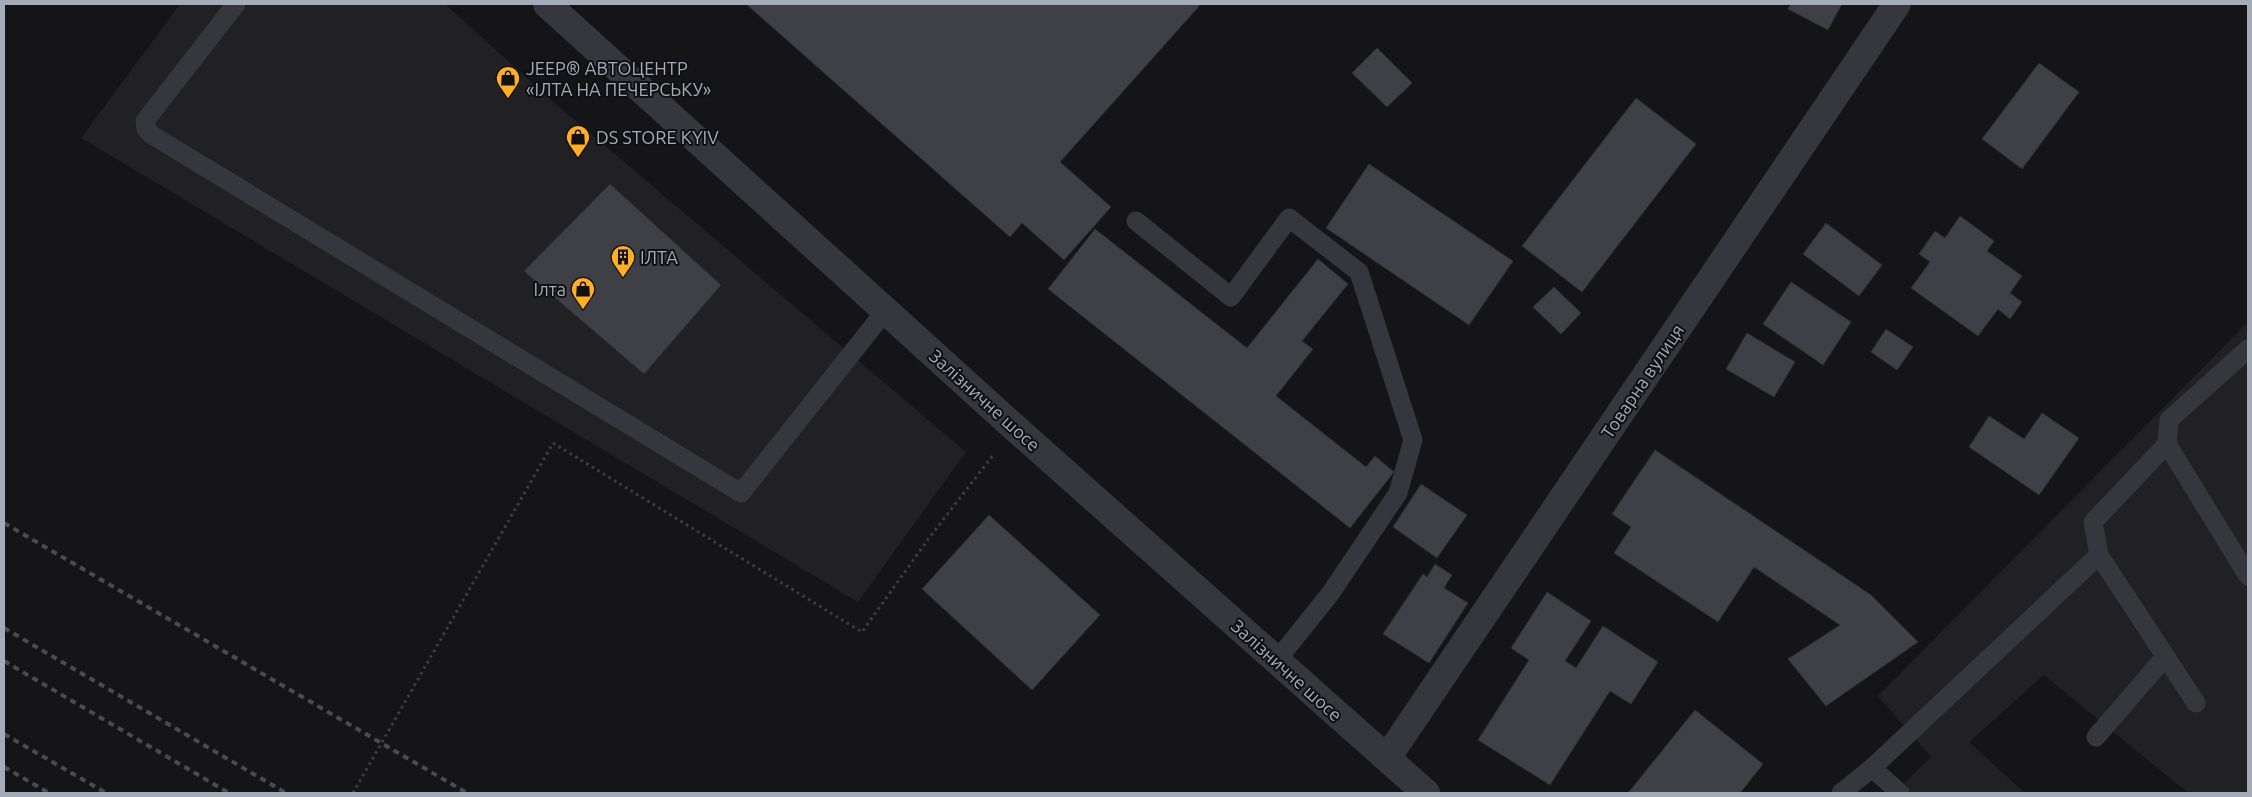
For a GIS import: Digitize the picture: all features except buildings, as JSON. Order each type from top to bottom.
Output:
[{"type":"street","name":"Залізничне шосе","points":[[547,4],[1015,428],[1426,793]]},
{"type":"street","name":"Товарна вулиця","points":[[1387,758],[1897,4]]},
{"type":"lane","points":[[236,4],[145,120],[146,129],[152,136],[741,493],[886,310]]},
{"type":"lane","points":[[1136,221],[1231,296],[1290,218],[1359,272],[1413,440],[1398,493],[1330,594],[1277,660]]},
{"type":"lane","points":[[2248,349],[2169,420],[2167,444],[2248,576]]},
{"type":"lane","points":[[2167,444],[2093,522],[2099,556],[2196,704]]},
{"type":"lane","points":[[1841,793],[1872,768],[2099,556]]},
{"type":"lane","points":[[2096,737],[2166,657]]},
{"type":"lane","points":[[1872,768],[1900,793]]},
{"type":"path","points":[[353,793],[553,443],[862,632],[929,538],[1015,428]]},
{"type":"shaded area","name":"Ілта","points":[[180,4],[445,4],[550,99],[966,452],[858,602],[81,138]]},
{"type":"shaded area","points":[[2248,322],[2248,793],[2188,793],[2044,675],[1969,742],[2025,793],[1894,793],[1931,757],[1878,696]]},
{"type":"railway","points":[[4,523],[467,793]]},
{"type":"railway","points":[[4,628],[286,793]]},
{"type":"railway","points":[[4,661],[229,793]]},
{"type":"railway","points":[[4,734],[106,793]]},
{"type":"railway","points":[[4,767],[49,793]]},
{"type":"place","name":"JEEP® АВТОЦЕНТР «ІЛТА НА ПЕЧЕРСЬКУ»","points":[[508,99]]},
{"type":"place","name":"DS STORE KYIV","points":[[578,158]]},
{"type":"place","name":"ІЛТА","points":[[623,278]]},
{"type":"place","name":"Ілта","points":[[583,310]]}]
